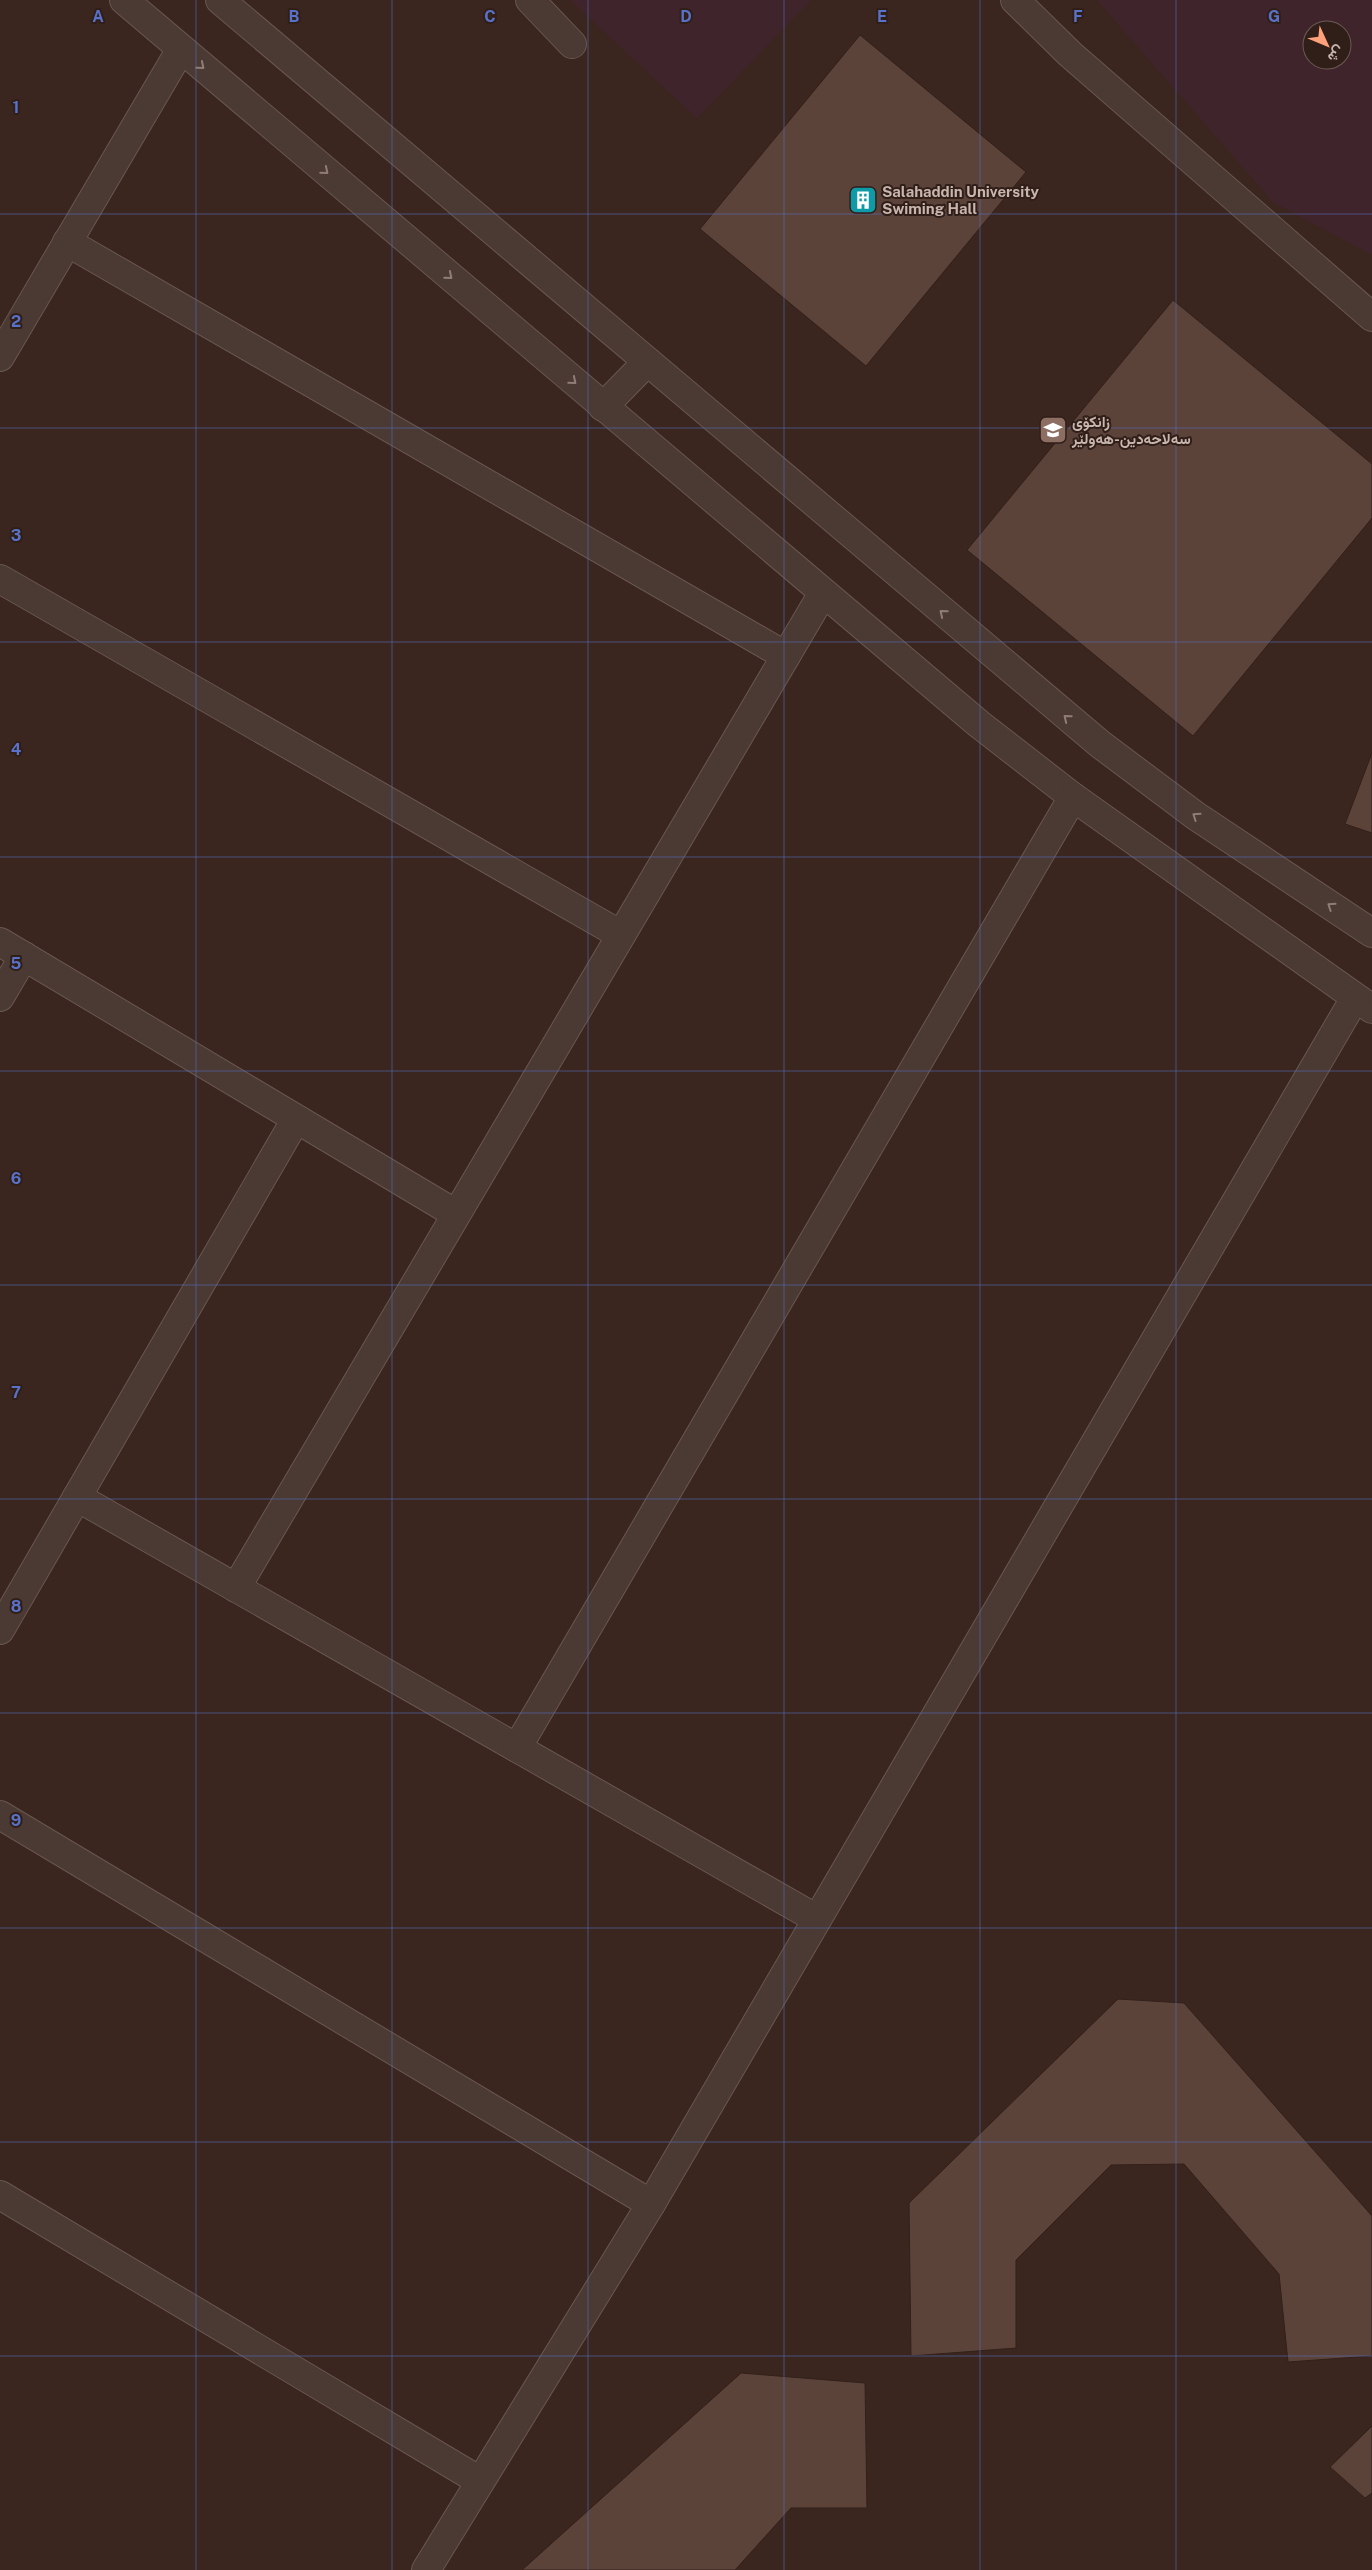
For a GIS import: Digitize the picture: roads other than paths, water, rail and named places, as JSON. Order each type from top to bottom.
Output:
[{"type":"street","points":[[124,0],[979,724],[1072,797],[1364,1004],[817,1920],[651,2204],[426,2570]]},
{"type":"street","points":[[220,0],[1100,744],[1196,816],[1372,933]]},
{"type":"street","points":[[530,0],[572,44]]},
{"type":"street","points":[[1015,0],[1070,54],[1372,317]]},
{"type":"street","points":[[0,357],[181,48]]},
{"type":"street","points":[[67,242],[786,656]]},
{"type":"street","points":[[603,407],[647,362]]},
{"type":"street","points":[[0,579],[621,935]]},
{"type":"street","points":[[236,1588],[823,593]]},
{"type":"street","points":[[517,1748],[1072,797]]},
{"type":"street","points":[[0,942],[456,1214]]},
{"type":"street","points":[[0,997],[24,956]]},
{"type":"street","points":[[0,1630],[296,1119]]},
{"type":"street","points":[[77,1497],[817,1920]]},
{"type":"street","points":[[0,1815],[651,2204]]},
{"type":"street","points":[[0,2195],[480,2481]]},
{"type":"place","name":"Salahaddin University Swiming Hall","points":[[863,200]]},
{"type":"place","name":"زانکۆی سەلاحەدین-هەولێر","points":[[1053,430]]}]
